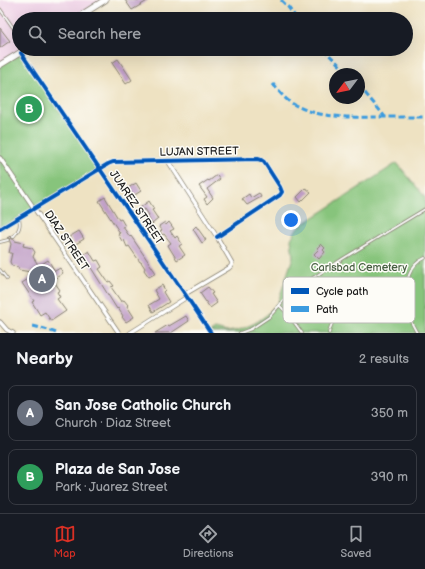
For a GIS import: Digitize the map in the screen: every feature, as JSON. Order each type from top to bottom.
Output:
[{"type":"street","points":[[86,12],[103,1]]},
{"type":"street","points":[[0,65],[16,56]]},
{"type":"street","name":"JUAREZ STREET","points":[[23,56],[210,333]]},
{"type":"street","name":"DIAZ STREET","points":[[0,158],[119,333]]},
{"type":"street","name":"LUJAN STREET","points":[[0,229],[113,162],[261,160],[264,162],[282,192],[280,195],[217,237]]},
{"type":"street","points":[[130,333],[229,268],[232,264],[232,260],[168,161]]},
{"type":"street","points":[[0,322],[7,330],[13,333]]},
{"type":"lane","points":[[0,9],[12,26]]},
{"type":"lane","points":[[314,277],[425,209]]},
{"type":"lane","points":[[13,237],[20,228],[19,218]]},
{"type":"lane","points":[[0,242],[8,240]]},
{"type":"lane","points":[[408,277],[413,268],[425,258]]},
{"type":"lane","points":[[0,270],[7,280]]},
{"type":"lane","points":[[240,333],[259,325],[283,302]]},
{"type":"lane","points":[[280,306],[283,309]]},
{"type":"lane","points":[[295,323],[302,333]]},
{"type":"lane","points":[[329,333],[331,323]]},
{"type":"lane","points":[[412,323],[417,333]]},
{"type":"lane","points":[[210,333],[215,333]]},
{"type":"shaded area","points":[[0,0],[105,0],[86,12],[12,12],[12,56],[15,56],[0,65]]},
{"type":"green space","points":[[16,56],[23,56],[99,169],[0,229],[0,65]]},
{"type":"green space","name":"Carlsbad Cemetery","points":[[397,163],[425,197],[425,333],[209,333],[215,329],[227,332],[239,330],[255,323],[268,314],[278,302],[283,287],[283,323],[415,323],[415,277],[286,277],[293,257],[291,239],[297,228]]},
{"type":"building","points":[[125,0],[149,0],[132,10]]},
{"type":"building","points":[[0,28],[10,41],[0,48]]},
{"type":"building","points":[[118,59],[132,80],[126,84],[112,63]]},
{"type":"building","points":[[217,175],[220,179],[207,189],[213,198],[207,204],[204,199],[207,197],[199,186]]},
{"type":"building","points":[[136,183],[141,191],[133,196],[128,188]]},
{"type":"building","points":[[306,188],[311,192],[301,202],[297,197]]},
{"type":"building","points":[[259,193],[261,197],[247,205],[242,199],[249,194],[251,198]]},
{"type":"building","points":[[105,197],[119,220],[121,219],[125,226],[123,227],[130,237],[131,236],[156,273],[149,277],[144,270],[145,268],[129,246],[127,247],[124,240],[122,241],[118,234],[120,233],[99,201]]},
{"type":"building","points":[[149,201],[154,209],[152,210],[158,219],[152,224],[147,216],[149,215],[145,209],[143,210],[141,207]]},
{"type":"building","points":[[165,222],[166,225],[169,222],[174,229],[170,231],[175,238],[177,236],[182,244],[179,246],[185,255],[177,260],[168,245],[171,243],[164,234],[162,235],[160,231],[162,230],[159,226]]},
{"type":"building","points":[[196,226],[206,240],[202,243],[193,229]]},
{"type":"building","points":[[79,231],[84,239],[74,245],[69,237]]},
{"type":"building","points":[[12,235],[12,239],[15,241],[24,243],[23,246],[32,248],[35,252],[33,257],[39,266],[48,260],[55,271],[60,268],[63,273],[53,280],[60,290],[57,292],[60,297],[57,299],[66,311],[51,321],[45,312],[40,315],[32,302],[34,301],[22,283],[37,273],[19,270],[18,267],[12,266],[10,262],[12,253],[9,253],[11,244],[9,238],[7,238]]},
{"type":"building","points":[[321,244],[325,248],[323,250],[325,252],[319,259],[314,254],[319,249],[317,248]]},
{"type":"building","points":[[89,251],[95,261],[98,260],[102,267],[99,269],[108,282],[110,281],[114,286],[111,287],[121,302],[124,300],[128,305],[127,306],[134,317],[126,322],[83,255]]},
{"type":"building","points":[[162,285],[165,290],[163,292],[169,302],[153,312],[149,305],[159,299],[154,290]]},
{"type":"building","points":[[208,287],[213,293],[211,294],[217,303],[210,308],[200,293]]},
{"type":"building","points":[[186,316],[189,321],[171,333],[155,333],[168,325],[169,326]]},
{"type":"marked path","points":[[281,0],[292,12]]},
{"type":"marked path","points":[[330,56],[343,68]]},
{"type":"marked path","points":[[273,84],[290,102],[312,112],[324,115],[348,117],[385,117]]},
{"type":"marked path","points":[[365,93],[385,117],[425,117]]},
{"type":"marked path","points":[[33,326],[56,333]]},
{"type":"cycle path","points":[[23,56],[211,333]]},
{"type":"cycle path","points":[[0,229],[113,162],[261,160],[264,162],[282,192],[280,195],[217,237]]},
{"type":"place","name":"Plaza de San Jose","points":[[29,109]]},
{"type":"place","name":"San Jose Catholic Church","points":[[42,279]]}]
